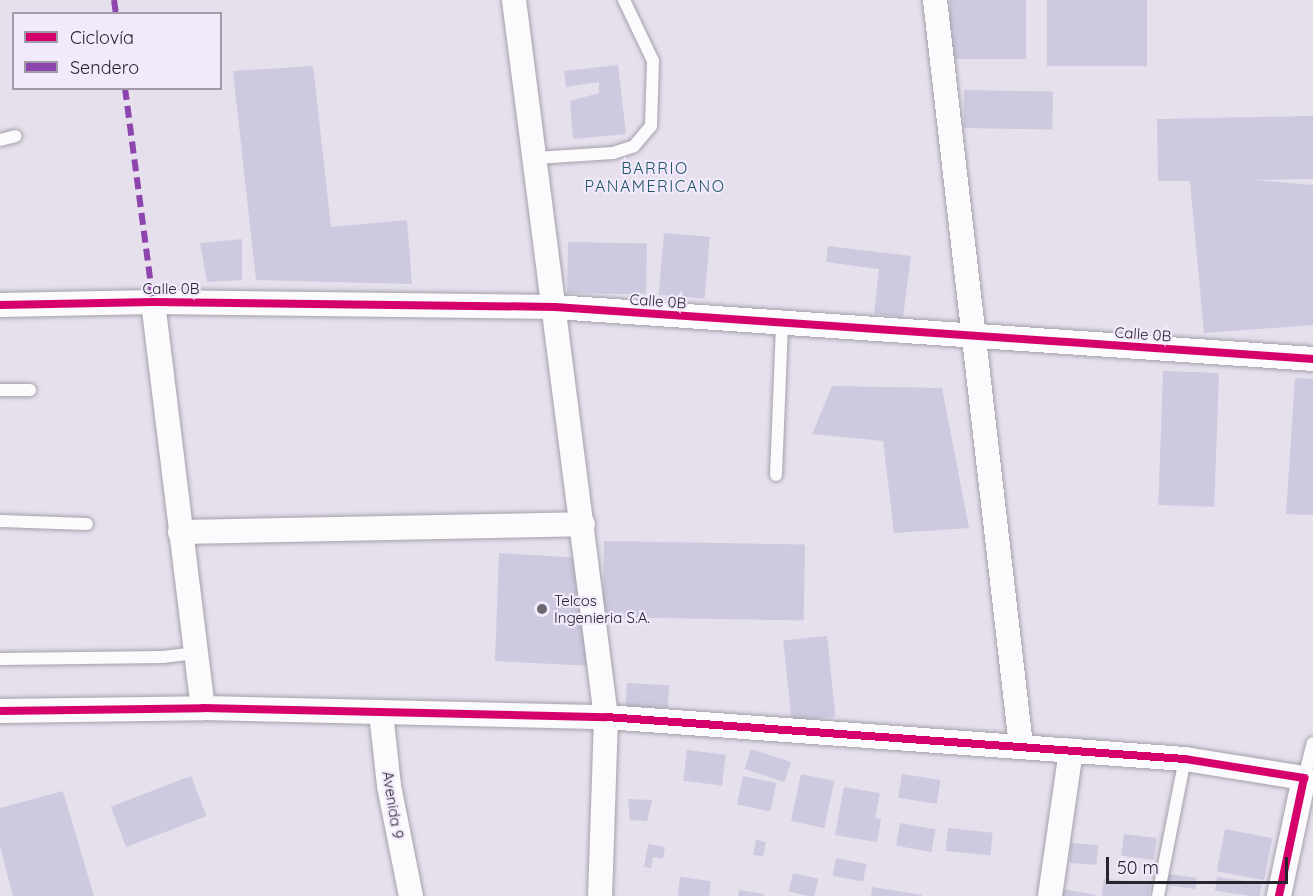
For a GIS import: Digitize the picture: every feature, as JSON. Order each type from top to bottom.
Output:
[{"type":"street","points":[[514,0],[606,717],[600,896]]},
{"type":"street","points":[[935,0],[976,336],[1020,746]]},
{"type":"street","points":[[153,302],[203,708]]},
{"type":"street","name":"Calle 0B","points":[[0,305],[153,302],[555,307],[1313,359]]},
{"type":"street","points":[[180,532],[583,524]]},
{"type":"street","points":[[0,711],[203,708],[606,717],[1185,759],[1304,778],[1279,896]]},
{"type":"street","name":"Avenida 9","points":[[381,713],[389,786],[411,896]]},
{"type":"street","points":[[1050,896],[1071,751]]},
{"type":"lane","points":[[536,158],[613,153],[634,146],[651,126],[653,61],[624,0]]},
{"type":"lane","points":[[0,140],[15,136]]},
{"type":"lane","points":[[776,475],[782,323]]},
{"type":"lane","points":[[0,390],[30,390]]},
{"type":"lane","points":[[0,521],[87,524]]},
{"type":"lane","points":[[0,659],[163,657],[195,653]]},
{"type":"lane","points":[[1304,778],[1313,743]]},
{"type":"lane","points":[[1158,896],[1185,759]]},
{"type":"building","points":[[950,0],[1026,0],[1026,59],[950,59]]},
{"type":"building","points":[[1047,0],[1147,0],[1147,66],[1047,66]]},
{"type":"building","points":[[618,65],[626,134],[573,139],[570,101],[599,93],[599,82],[566,87],[564,71]]},
{"type":"building","points":[[313,66],[331,227],[407,220],[412,284],[256,280],[233,71]]},
{"type":"building","points":[[964,90],[1053,92],[1052,130],[963,128]]},
{"type":"building","points":[[1313,116],[1313,179],[1255,180],[1313,185],[1313,325],[1204,333],[1190,181],[1158,181],[1157,119]]},
{"type":"building","points":[[664,233],[710,237],[704,299],[659,295]]},
{"type":"building","points":[[242,239],[242,280],[207,282],[200,243]]},
{"type":"building","points":[[568,242],[647,243],[646,294],[567,293]]},
{"type":"building","points":[[828,246],[911,256],[903,317],[874,314],[879,269],[826,262]]},
{"type":"building","points":[[1163,371],[1219,373],[1214,507],[1158,505]]},
{"type":"building","points":[[1295,378],[1313,379],[1313,515],[1286,514]]},
{"type":"building","points":[[832,386],[942,388],[969,528],[894,533],[883,441],[812,434]]},
{"type":"building","points":[[604,541],[805,545],[804,620],[603,617]]},
{"type":"building","name":"Telcos Ingenieria S.A.","points":[[499,553],[583,558],[593,666],[495,661]]},
{"type":"building","points":[[827,636],[835,717],[792,721],[783,641]]},
{"type":"building","points":[[627,683],[669,685],[668,708],[626,706]]},
{"type":"building","points":[[751,749],[791,762],[784,782],[745,769]]},
{"type":"building","points":[[687,750],[726,755],[722,786],[683,781]]},
{"type":"building","points":[[801,774],[834,781],[824,828],[791,821]]},
{"type":"building","points":[[902,774],[941,780],[937,804],[898,798]]},
{"type":"building","points":[[191,776],[206,816],[126,847],[111,807]]},
{"type":"building","points":[[743,776],[776,783],[770,811],[737,804]]},
{"type":"building","points":[[844,787],[880,793],[875,818],[881,819],[877,842],[835,835]]},
{"type":"building","points":[[63,791],[94,896],[13,896],[0,846],[0,808]]},
{"type":"building","points":[[628,799],[652,800],[647,821],[630,820]]},
{"type":"building","points":[[900,823],[935,829],[931,852],[896,846]]},
{"type":"building","points":[[948,828],[993,833],[990,856],[946,851]]},
{"type":"building","points":[[1225,829],[1272,838],[1264,880],[1217,871]]},
{"type":"building","points":[[1124,834],[1157,838],[1154,860],[1121,856]]},
{"type":"building","points":[[756,840],[766,842],[763,857],[753,855]]},
{"type":"building","points":[[1071,843],[1098,845],[1097,865],[1070,863]]},
{"type":"building","points":[[648,844],[665,847],[663,859],[653,857],[651,868],[644,867]]},
{"type":"building","points":[[836,858],[866,864],[863,882],[833,876]]},
{"type":"building","points":[[793,873],[818,879],[814,896],[789,892]]},
{"type":"building","points":[[1168,874],[1197,878],[1195,889],[1166,885]]},
{"type":"building","points":[[680,877],[711,881],[709,896],[678,896]]},
{"type":"building","points":[[1217,877],[1262,883],[1260,896],[1215,891]]},
{"type":"building","points":[[1104,879],[1151,883],[1149,896],[1102,896]]},
{"type":"building","points":[[872,887],[922,895],[922,896],[871,896]]},
{"type":"building","points":[[1062,889],[1096,895],[1096,896],[1061,896]]},
{"type":"building","points":[[739,890],[764,894],[764,896],[738,896]]},
{"type":"marked path","points":[[114,0],[116,12]]},
{"type":"marked path","points":[[125,90],[153,302]]},
{"type":"cycle path","points":[[0,305],[153,302],[555,307],[1313,359]]},
{"type":"cycle path","points":[[0,711],[203,708],[606,717],[1185,759],[1304,778],[1279,896]]},
{"type":"place","name":"Telcos Ingenieria S.A.","points":[[542,609]]},
{"type":"district","name":"BARRIO PANAMERICANO","points":[[655,177]]}]
